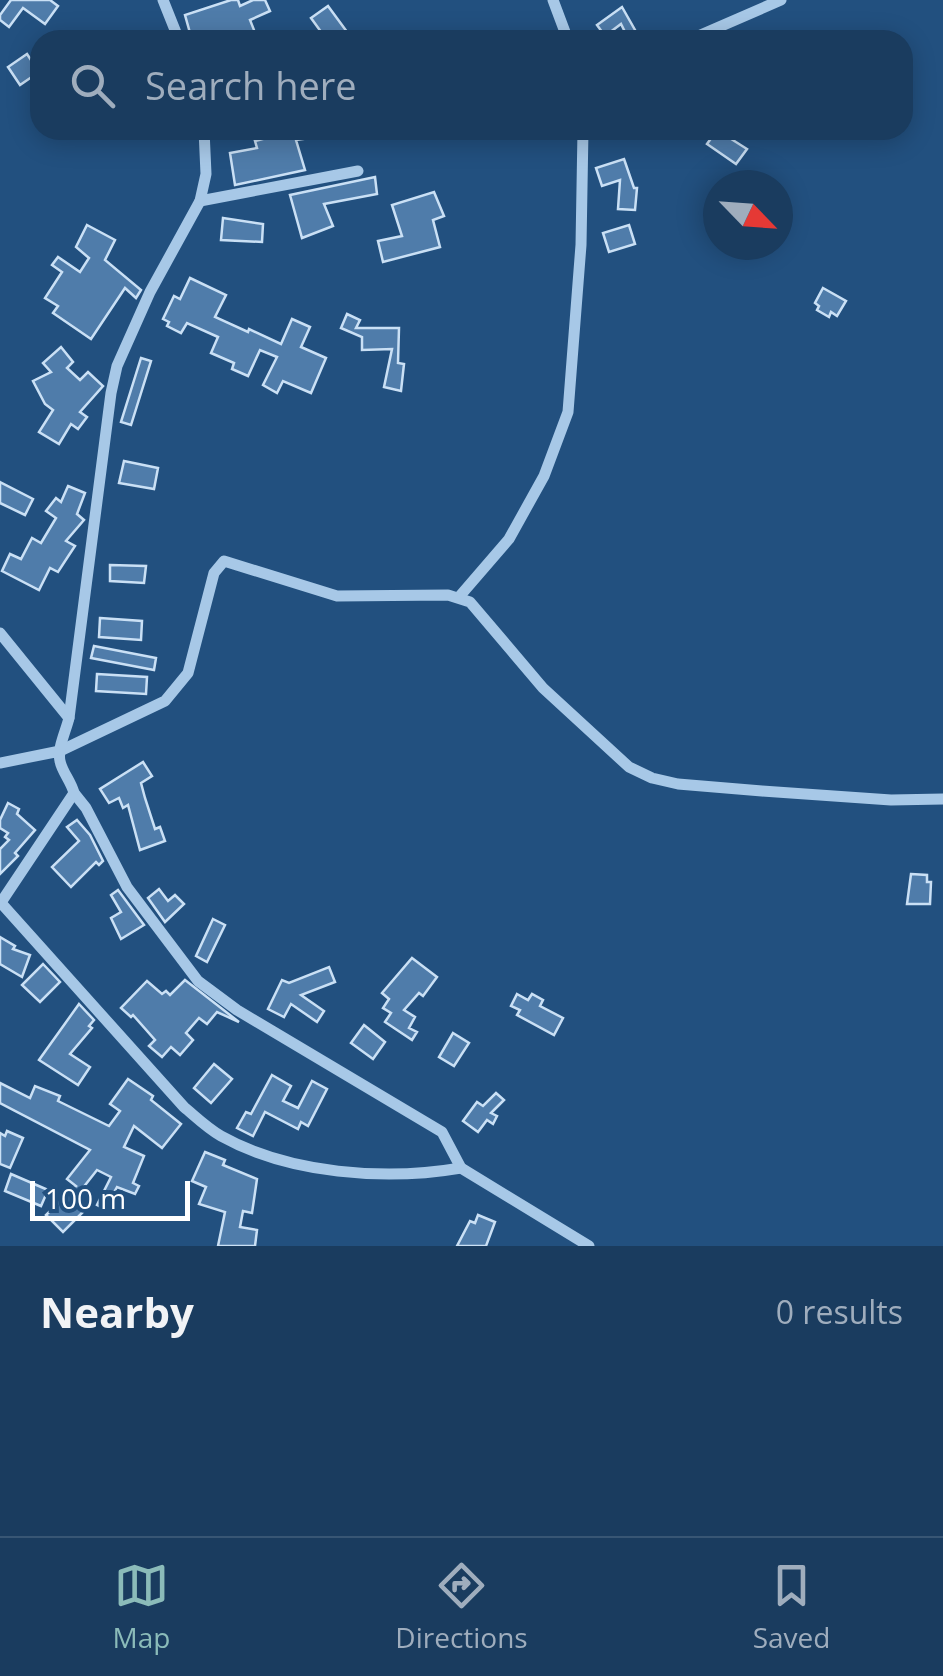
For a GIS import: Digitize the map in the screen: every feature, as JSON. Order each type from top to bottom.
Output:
[{"type":"street","points":[[163,0],[175,30]]},
{"type":"street","points":[[553,0],[564,30]]},
{"type":"street","points":[[712,30],[782,0]]},
{"type":"street","points":[[204,140],[206,174],[200,201],[150,292],[117,366],[70,718],[60,763],[128,886],[198,981],[237,1010],[442,1132],[461,1168],[589,1246]]},
{"type":"street","points":[[459,597],[509,538],[544,476],[568,412],[581,245],[583,140]]},
{"type":"street","points":[[200,201],[358,171]]},
{"type":"street","points":[[0,764],[60,751],[165,701],[178,688],[194,656],[214,574],[224,561],[337,596],[459,597],[480,613],[543,688],[637,772],[678,784],[891,800],[943,799]]},
{"type":"street","points":[[0,633],[70,718]]},
{"type":"street","points":[[74,793],[0,904],[184,1107],[216,1133],[274,1158],[383,1174],[461,1168]]},
{"type":"building","points":[[11,0],[50,0],[58,6],[45,24],[23,8],[9,27],[0,15]]},
{"type":"building","points":[[231,0],[238,0],[240,6],[265,0],[270,11],[250,20],[254,30],[189,30],[185,15]]},
{"type":"building","points":[[328,6],[346,30],[320,30],[311,18]]},
{"type":"building","points":[[622,7],[635,30],[624,30],[621,24],[613,30],[601,30],[597,25]]},
{"type":"building","points":[[27,54],[30,78],[20,85],[8,67]]},
{"type":"building","points":[[296,140],[305,170],[235,185],[230,153],[257,148],[255,141]]},
{"type":"building","points":[[710,140],[733,140],[747,149],[736,164],[707,144]]},
{"type":"building","points":[[624,159],[637,188],[635,210],[618,209],[620,180],[602,186],[596,168]]},
{"type":"building","points":[[375,177],[377,194],[324,204],[333,226],[302,238],[290,195]]},
{"type":"building","points":[[434,192],[444,216],[433,220],[440,247],[383,262],[378,241],[402,236],[392,205]]},
{"type":"building","points":[[223,218],[263,224],[262,242],[221,240]]},
{"type":"building","points":[[87,225],[115,240],[105,260],[141,290],[136,298],[125,288],[91,339],[53,313],[58,306],[45,298],[62,272],[52,265],[58,257],[80,272],[89,258],[76,247]]},
{"type":"building","points":[[629,225],[635,244],[609,252],[603,233]]},
{"type":"building","points":[[190,278],[226,295],[215,317],[248,332],[249,329],[281,344],[292,319],[310,327],[301,347],[326,358],[311,393],[283,381],[277,393],[263,385],[277,357],[260,350],[248,376],[232,369],[234,363],[211,353],[218,337],[187,323],[181,333],[167,326],[169,322],[163,319],[174,296],[180,299]]},
{"type":"building","points":[[823,288],[846,301],[837,316],[831,312],[829,317],[817,310],[819,306],[815,303]]},
{"type":"building","points":[[347,314],[360,320],[356,328],[399,328],[398,363],[404,364],[401,391],[384,387],[392,349],[362,350],[362,337],[341,328]]},
{"type":"building","points":[[61,347],[73,362],[67,368],[80,380],[88,372],[103,386],[80,412],[87,417],[78,429],[71,424],[59,444],[39,432],[53,410],[45,404],[33,381],[51,372],[43,363]]},
{"type":"building","points":[[141,358],[151,361],[131,425],[121,422]]},
{"type":"building","points":[[124,461],[158,468],[154,489],[119,483]]},
{"type":"building","points":[[0,482],[33,499],[25,515],[0,503]]},
{"type":"building","points":[[68,486],[85,493],[77,514],[84,520],[66,541],[75,546],[58,572],[50,568],[39,590],[2,571],[10,554],[21,559],[32,538],[41,543],[56,518],[46,511],[56,498],[61,502]]},
{"type":"building","points":[[110,565],[146,566],[144,583],[110,581]]},
{"type":"building","points":[[100,618],[142,621],[141,640],[99,637]]},
{"type":"building","points":[[94,646],[156,658],[154,670],[91,658]]},
{"type":"building","points":[[97,674],[147,677],[146,694],[96,691]]},
{"type":"building","points":[[143,762],[152,776],[141,783],[145,798],[155,829],[160,827],[165,841],[140,850],[128,805],[123,808],[119,798],[109,803],[100,789]]},
{"type":"building","points":[[8,803],[19,809],[17,814],[35,830],[0,874],[0,849],[9,840],[5,837],[8,833],[0,828],[0,820]]},
{"type":"building","points":[[77,820],[103,861],[99,865],[96,862],[71,887],[52,867],[79,841],[67,827]]},
{"type":"building","points":[[911,874],[927,875],[927,882],[931,882],[930,904],[907,904]]},
{"type":"building","points":[[159,889],[168,901],[175,895],[184,904],[165,922],[148,898]]},
{"type":"building","points":[[118,890],[144,925],[121,939],[111,918],[121,912],[111,895]]},
{"type":"building","points":[[213,919],[225,925],[207,962],[196,956]]},
{"type":"building","points":[[0,937],[15,946],[13,949],[30,955],[22,977],[0,964]]},
{"type":"building","points":[[412,958],[437,977],[423,996],[419,993],[404,1010],[415,1017],[409,1028],[417,1032],[412,1040],[385,1022],[391,1013],[383,1008],[389,999],[382,993]]},
{"type":"building","points":[[43,964],[60,982],[40,1002],[22,985]]},
{"type":"building","points":[[329,967],[335,982],[301,995],[324,1011],[317,1022],[291,1004],[284,1017],[268,1009],[282,980],[289,983]]},
{"type":"building","points":[[185,980],[239,1022],[217,1012],[207,1024],[199,1018],[186,1033],[193,1040],[180,1055],[171,1047],[162,1057],[149,1046],[155,1040],[133,1015],[121,1008],[147,981],[162,994],[166,991],[170,995]]},
{"type":"building","points":[[517,994],[528,1000],[532,994],[543,1000],[540,1006],[563,1018],[554,1035],[517,1015],[520,1010],[511,1006]]},
{"type":"building","points":[[79,1004],[94,1020],[70,1054],[90,1067],[78,1085],[39,1060]]},
{"type":"building","points":[[364,1025],[385,1042],[373,1059],[351,1043]]},
{"type":"building","points":[[453,1033],[469,1043],[454,1066],[439,1057]]},
{"type":"building","points":[[214,1064],[232,1079],[211,1103],[194,1088]]},
{"type":"building","points":[[272,1075],[291,1086],[283,1101],[298,1108],[312,1081],[327,1089],[308,1126],[301,1122],[298,1129],[265,1112],[253,1136],[237,1128],[246,1112],[251,1114]]},
{"type":"building","points":[[128,1079],[153,1096],[151,1100],[181,1124],[162,1148],[134,1126],[124,1147],[144,1156],[133,1183],[139,1186],[135,1194],[117,1187],[105,1209],[97,1205],[111,1177],[97,1170],[75,1198],[86,1209],[63,1232],[46,1215],[76,1186],[67,1179],[90,1150],[0,1103],[0,1083],[30,1098],[35,1086],[60,1096],[58,1101],[109,1126],[120,1111],[110,1104]]},
{"type":"building","points":[[496,1093],[504,1100],[491,1113],[497,1116],[493,1124],[487,1120],[478,1132],[463,1121],[477,1102],[483,1106]]},
{"type":"building","points":[[7,1131],[23,1138],[10,1168],[0,1164],[0,1133],[5,1136]]},
{"type":"building","points":[[205,1152],[225,1160],[223,1165],[257,1179],[252,1213],[243,1211],[240,1227],[257,1230],[255,1246],[218,1246],[225,1212],[199,1204],[206,1187],[192,1181]]},
{"type":"building","points":[[11,1174],[48,1190],[41,1206],[5,1191]]},
{"type":"building","points":[[478,1215],[495,1222],[486,1246],[457,1246],[470,1221],[475,1223]]}]
